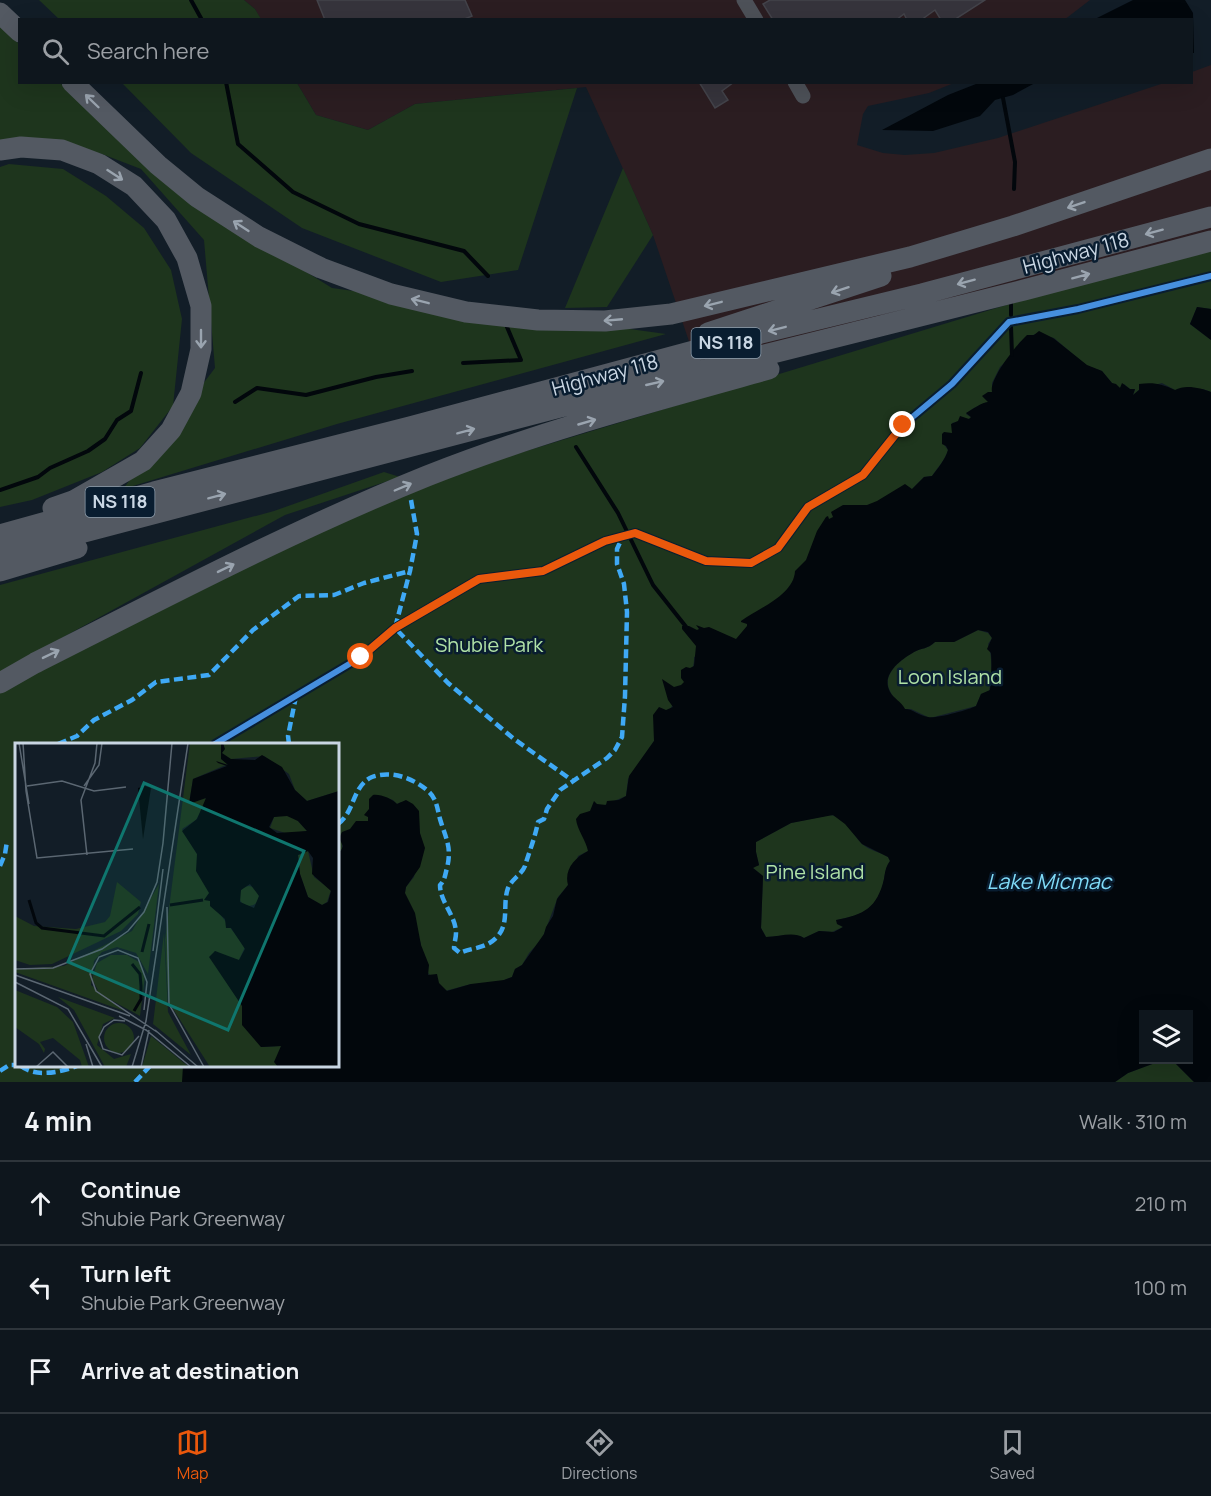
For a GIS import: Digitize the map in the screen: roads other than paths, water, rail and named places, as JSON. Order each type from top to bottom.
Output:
[{"type":"highway","points":[[0,13],[18,30]]},
{"type":"highway","points":[[74,84],[158,165],[197,197],[259,237],[321,268],[391,294],[466,312],[538,320],[605,321],[671,314],[910,257],[1013,226],[1211,159]]},
{"type":"highway","points":[[0,150],[21,147],[62,150],[99,164],[134,186],[166,220],[187,258],[201,306],[201,350],[191,393],[171,430],[143,461],[73,501],[0,524]]},
{"type":"highway","name":"Highway 118","points":[[0,535],[761,333],[922,294],[1211,217]]},
{"type":"highway","points":[[241,470],[326,439],[549,380],[746,321],[914,266],[1013,226]]},
{"type":"highway","name":"Highway 118","points":[[0,554],[625,390],[1211,242]]},
{"type":"highway","points":[[0,683],[34,663],[308,527],[429,476],[566,428],[930,323],[1024,290]]},
{"type":"highway","points":[[0,570],[88,544],[160,512]]},
{"type":"street","points":[[744,0],[755,18]]},
{"type":"street","points":[[796,84],[803,96]]},
{"type":"water","points":[[1133,0],[1185,0],[1193,13],[1194,53],[1193,18],[1097,18]]},
{"type":"water","points":[[976,84],[1033,84],[1013,95],[995,100],[980,116],[933,131],[882,130],[948,95]]},
{"type":"water","points":[[1197,307],[1211,309],[1211,340],[1190,324]]},
{"type":"water","name":"Lake Micmac","points":[[1039,331],[1053,338],[1087,365],[1102,371],[1112,383],[1120,388],[1122,383],[1130,389],[1135,389],[1133,395],[1139,390],[1139,384],[1149,383],[1175,390],[1188,387],[1211,392],[1211,1082],[1194,1082],[1176,1064],[1193,1064],[1193,1010],[1139,1010],[1139,1064],[1152,1064],[1128,1073],[1115,1082],[182,1082],[183,1067],[339,1067],[339,851],[343,846],[339,838],[342,832],[350,829],[356,821],[368,821],[368,817],[364,815],[369,809],[369,799],[373,795],[386,797],[397,804],[406,800],[419,811],[420,833],[425,848],[420,867],[406,887],[405,893],[415,913],[421,945],[429,965],[428,975],[437,974],[439,983],[447,991],[512,977],[515,969],[522,965],[544,934],[553,916],[557,899],[568,885],[567,874],[571,865],[588,851],[576,819],[580,814],[590,811],[594,801],[597,804],[606,805],[607,801],[619,800],[626,796],[629,776],[654,741],[653,715],[659,707],[666,710],[673,707],[668,700],[662,679],[674,687],[681,685],[684,682],[681,678],[681,670],[694,666],[696,646],[682,626],[689,626],[697,630],[699,629],[696,625],[709,627],[736,639],[747,626],[741,621],[774,600],[789,587],[795,571],[806,560],[817,531],[826,517],[828,516],[829,519],[833,517],[831,512],[843,505],[867,505],[905,484],[912,489],[924,477],[932,476],[948,450],[942,444],[942,434],[952,433],[951,424],[958,421],[960,416],[969,419],[971,417],[966,413],[988,402],[982,396],[992,392],[995,379],[1027,335],[1034,335]],"holes":[[[978,630],[988,632],[992,638],[987,649],[991,653],[990,690],[981,694],[976,706],[959,712],[928,717],[905,709],[890,692],[888,685],[890,673],[914,652],[935,642],[954,642]],[[833,815],[845,824],[862,844],[888,857],[890,861],[881,889],[868,908],[854,916],[836,920],[837,924],[843,927],[834,932],[819,931],[804,938],[791,935],[766,937],[761,928],[763,876],[753,868],[759,865],[756,842],[791,823]]]},
{"type":"waterway","points":[[191,0],[201,18]]},
{"type":"waterway","points":[[226,84],[238,144],[293,192],[359,224],[464,251],[488,276]]},
{"type":"waterway","points":[[1003,98],[1015,162],[1014,189]]},
{"type":"waterway","points":[[1011,304],[1011,315]]},
{"type":"waterway","points":[[463,363],[521,360],[507,327]]},
{"type":"waterway","points":[[1011,327],[1012,355]]},
{"type":"waterway","points":[[235,402],[257,388],[306,395],[376,377],[412,371]]},
{"type":"waterway","points":[[0,490],[38,477],[50,468],[88,451],[105,439],[117,420],[131,411],[141,373]]},
{"type":"waterway","points":[[576,447],[618,513],[653,585],[687,628]]},
{"type":"park label","name":"Shubie Park","points":[[489,645]]},
{"type":"park label","name":"Loon Island","points":[[950,677]]},
{"type":"park label","name":"Pine Island","points":[[815,872]]}]
